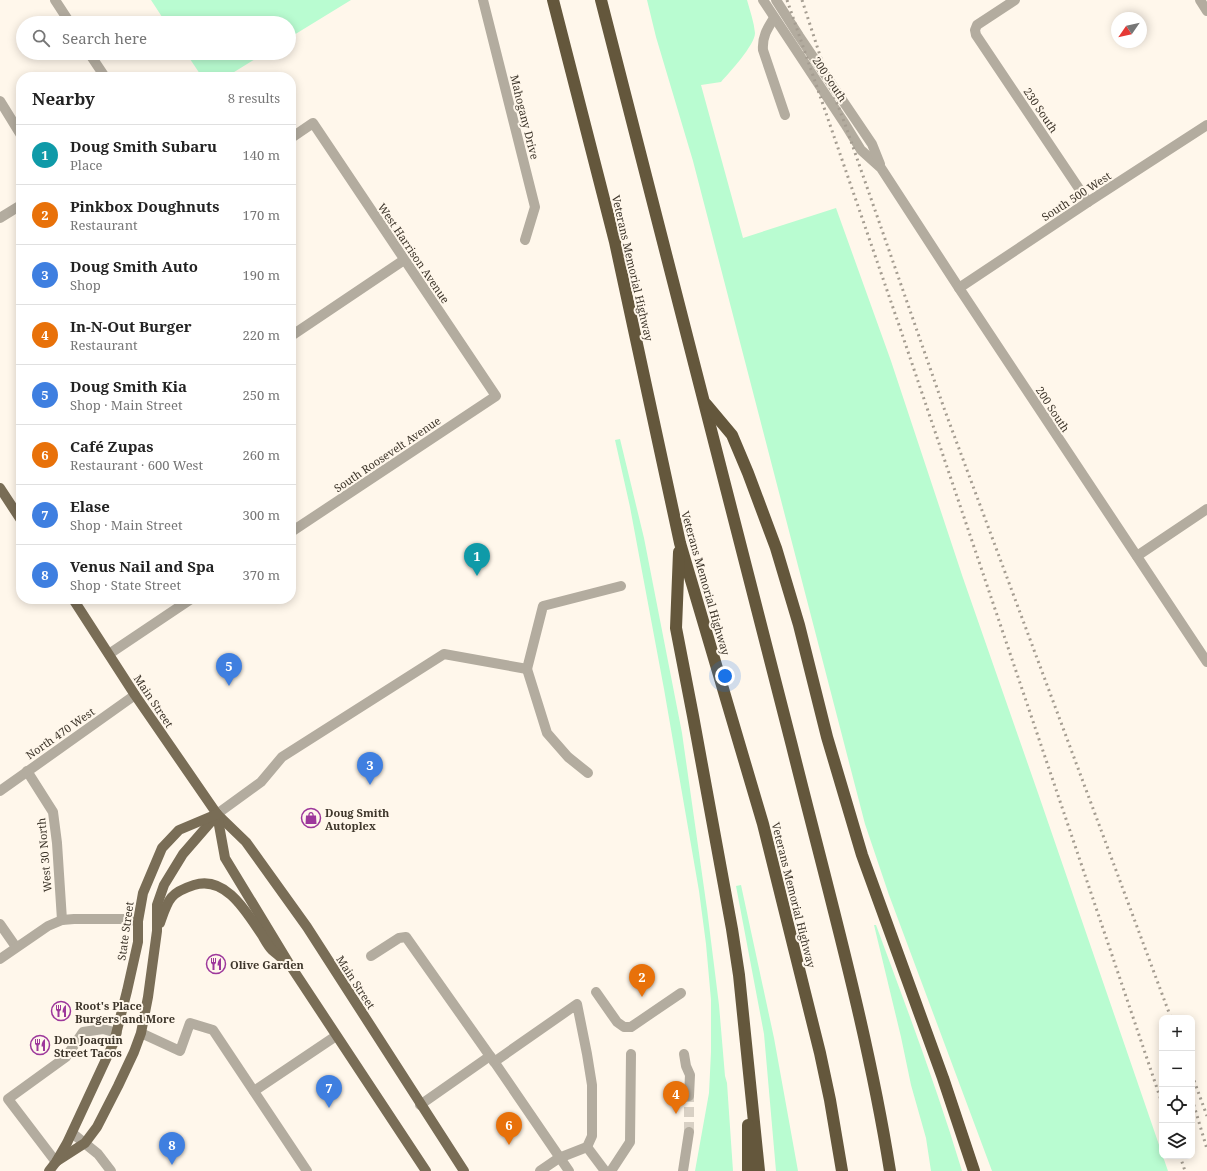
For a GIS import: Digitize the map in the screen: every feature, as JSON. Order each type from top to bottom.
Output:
[{"type":"highway","name":"Veterans Memorial Highway","points":[[553,0],[615,242],[680,543],[763,824],[820,1053],[830,1100],[842,1171]]},
{"type":"highway","points":[[601,0],[702,400],[750,578],[846,962],[869,1059],[890,1171]]},
{"type":"highway","points":[[702,400],[732,435],[774,542],[798,619],[827,737],[862,855],[943,1078],[974,1171]]},
{"type":"highway","points":[[680,543],[676,628],[733,936],[742,999],[759,1171]]},
{"type":"highway","points":[[748,1171],[749,1074]]},
{"type":"main road","points":[[0,488],[16,512]]},
{"type":"main road","name":"Main Street","points":[[76,604],[135,695],[217,814],[246,842],[307,928],[464,1171]]},
{"type":"main road","points":[[157,931],[157,905],[164,885],[183,854],[217,814]]},
{"type":"main road","name":"Main Street","points":[[217,814],[225,858],[290,965],[426,1171]]},
{"type":"main road","name":"State Street","points":[[49,1171],[56,1162],[72,1133],[114,1042],[138,942],[138,921],[143,893],[162,848],[179,830],[217,814]]},
{"type":"main road","points":[[157,931],[167,903],[176,892],[201,883],[211,884],[222,888],[233,896],[272,949],[290,965]]},
{"type":"main road","name":"State Street","points":[[56,1162],[85,1144],[118,1086],[134,1052],[141,1033],[148,998],[157,931]]},
{"type":"street","points":[[55,0],[65,16]]},
{"type":"street","name":"Mahogany Drive","points":[[483,0],[535,207],[525,240]]},
{"type":"street","name":"200 South","points":[[763,0],[861,150],[881,167]]},
{"type":"street","name":"200 South","points":[[776,0],[872,144],[881,167],[959,288],[1207,662]]},
{"type":"street","name":"230 South","points":[[1015,0],[977,25],[975,30],[976,35],[1088,202]]},
{"type":"street","points":[[1200,0],[1207,11]]},
{"type":"street","points":[[774,18],[764,36],[762,43],[785,116]]},
{"type":"street","points":[[94,60],[102,72]]},
{"type":"street","points":[[0,101],[16,127]]},
{"type":"street","name":"West Harrison Avenue","points":[[296,135],[313,123],[496,396]]},
{"type":"street","name":"South 500 West","points":[[959,288],[1207,125]]},
{"type":"street","points":[[0,218],[16,208]]},
{"type":"street","points":[[296,333],[404,260]]},
{"type":"street","name":"South Roosevelt Avenue","points":[[296,529],[496,396]]},
{"type":"street","points":[[1137,556],[1207,509]]},
{"type":"street","points":[[588,773],[568,757],[547,733],[527,669],[543,606],[621,586]]},
{"type":"street","points":[[109,654],[184,604]]},
{"type":"street","points":[[217,814],[261,782],[282,758],[444,654],[527,669]]},
{"type":"street","name":"North 470 West","points":[[0,791],[135,695]]},
{"type":"street","name":"West 30 North","points":[[27,771],[53,812],[62,920]]},
{"type":"street","points":[[0,959],[48,926],[62,920],[74,918],[124,919],[138,921]]},
{"type":"street","points":[[0,924],[16,947]]},
{"type":"street","points":[[371,956],[398,938],[406,937],[492,1059],[568,1171]]},
{"type":"street","points":[[596,992],[617,1022],[624,1027],[631,1027],[681,993]]},
{"type":"street","points":[[420,1105],[578,1004],[592,1085],[592,1136],[587,1147],[559,1158],[540,1171]]},
{"type":"street","points":[[141,1033],[180,1051],[190,1023],[213,1030],[306,1171]]},
{"type":"street","points":[[56,1162],[8,1099],[66,1057],[83,1032],[103,1029],[117,1033]]},
{"type":"street","points":[[254,1091],[336,1036]]},
{"type":"street","points":[[611,1171],[630,1142],[631,1054]]},
{"type":"street","points":[[684,1054],[686,1066],[690,1075],[689,1096]]},
{"type":"street","points":[[683,1171],[689,1132]]},
{"type":"street","points":[[72,1133],[98,1154],[111,1171]]},
{"type":"street","points":[[587,1147],[605,1171]]},
{"type":"green space","points":[[151,0],[351,0],[296,34],[296,16],[161,16]]},
{"type":"green space","points":[[647,0],[747,0],[755,33],[751,44],[741,59],[721,82],[701,85],[743,238],[836,208],[891,361],[963,578],[1159,1145],[1159,1159],[1164,1159],[1168,1171],[992,1171],[889,895],[865,824],[693,161],[656,37]]},
{"type":"green space","points":[[191,60],[254,60],[234,72],[199,72]]},
{"type":"green space","points":[[620,439],[644,538],[682,733],[719,1005],[725,1076],[727,1083],[733,1171],[695,1171],[709,1093],[711,1052],[711,1000],[706,944],[699,891],[664,689],[630,507],[615,440]]},
{"type":"green space","points":[[741,885],[774,1038],[798,1171],[776,1171],[764,1034],[736,886]]},
{"type":"green space","points":[[874,925],[876,925],[921,1047],[962,1171],[931,1171],[926,1138],[911,1085]]},
{"type":"tunnel","points":[[689,1096],[689,1132]]},
{"type":"railway","points":[[787,0],[900,328],[1159,1094]]},
{"type":"railway","points":[[802,0],[827,77],[845,124],[945,411],[1170,1015]]},
{"type":"railway","points":[[1195,1083],[1207,1116]]},
{"type":"railway","points":[[1195,1109],[1207,1149]]},
{"type":"railway","points":[[1181,1159],[1185,1171]]},
{"type":"place","name":"Doug Smith Subaru","points":[[477,576]]},
{"type":"place","name":"Doug Smith Kia","points":[[229,686]]},
{"type":"place","name":"Doug Smith Auto","points":[[370,785]]},
{"type":"place","name":"Doug Smith Autoplex","points":[[311,818]]},
{"type":"place","name":"Olive Garden","points":[[216,964]]},
{"type":"place","name":"Pinkbox Doughnuts","points":[[642,997]]},
{"type":"place","name":"Root's Place Burgers and More","points":[[61,1011]]},
{"type":"place","name":"Don Joaquin Street Tacos","points":[[40,1045]]},
{"type":"place","name":"Elase","points":[[329,1108]]},
{"type":"place","name":"In-N-Out Burger","points":[[676,1114]]},
{"type":"place","name":"Café Zupas","points":[[509,1145]]},
{"type":"place","name":"Venus Nail and Spa","points":[[172,1165]]}]
